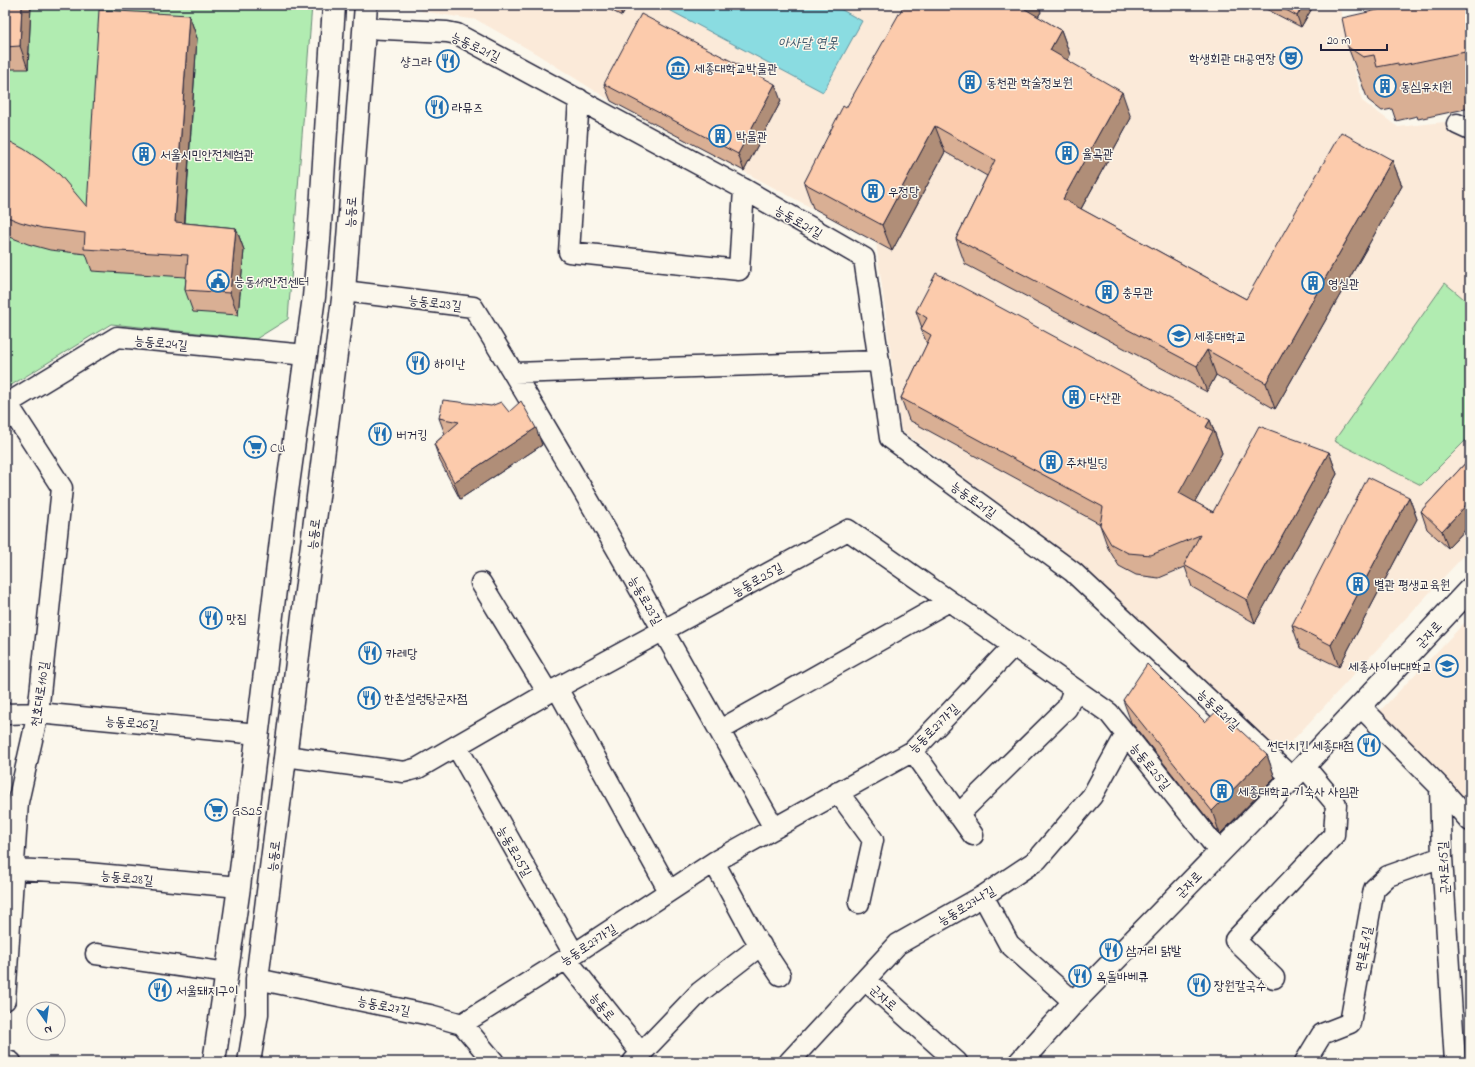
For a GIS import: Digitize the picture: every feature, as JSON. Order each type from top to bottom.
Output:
[{"type":"main road","points":[[214,1062],[239,888],[285,507],[314,297],[334,5]]},
{"type":"main road","name":"능동로","points":[[249,1062],[257,1014],[257,979],[344,291],[366,5]]},
{"type":"main road","name":"능동로24길","points":[[306,355],[335,358]]},
{"type":"main road","name":"군자로","points":[[1020,1062],[1074,1002],[1298,772],[1470,589]]},
{"type":"street","name":"능동로21길","points":[[364,28],[446,32],[457,34],[744,189],[864,258],[890,438],[1073,572],[1162,655],[1298,772]]},
{"type":"street","points":[[579,99],[569,252],[739,270],[744,189]]},
{"type":"street","name":"능동로23길","points":[[344,291],[473,307],[514,373],[664,630],[774,828]]},
{"type":"street","name":"능동로24길","points":[[6,404],[117,337],[306,355]]},
{"type":"street","points":[[514,373],[878,361]]},
{"type":"street","name":"천호대로110길","points":[[5,1000],[14,869],[12,804],[38,713],[62,488],[6,404]]},
{"type":"street","name":"능동로25길","points":[[285,756],[404,772],[418,768],[553,691],[848,530],[1109,712],[1121,729],[1220,851]]},
{"type":"street","points":[[481,582],[553,691],[669,891]]},
{"type":"street","points":[[720,730],[950,601]]},
{"type":"street","name":"능동로27가길","points":[[462,1024],[570,957],[714,862],[913,751],[1013,646]]},
{"type":"street","points":[[1150,674],[1162,655]]},
{"type":"street","points":[[958,815],[1067,708],[1074,689]]},
{"type":"street","name":"능동로27나길","points":[[789,1062],[898,944],[983,896],[1038,860],[1092,796],[1121,729],[1129,705]]},
{"type":"street","points":[[1360,706],[1440,787],[1470,821]]},
{"type":"street","name":"능동로26길","points":[[5,714],[38,713],[258,734]]},
{"type":"street","name":"능동로25길","points":[[457,747],[570,957]]},
{"type":"street","points":[[913,751],[973,835]]},
{"type":"street","points":[[1274,978],[1235,940],[1334,835],[1336,804],[1298,772]]},
{"type":"street","name":"군자로15길","points":[[1440,787],[1442,857],[1455,1062]]},
{"type":"street","points":[[838,792],[873,840],[859,903]]},
{"type":"street","name":"면목로1길","points":[[1305,1062],[1322,1034],[1350,1023],[1374,889],[1388,876],[1442,857]]},
{"type":"street","points":[[714,862],[761,945],[780,974]]},
{"type":"street","name":"능동로28길","points":[[14,869],[76,872],[239,888]]},
{"type":"street","points":[[983,896],[1009,944],[1074,1002]]},
{"type":"street","points":[[637,1058],[700,992],[761,945]]},
{"type":"street","points":[[96,954],[227,973]]},
{"type":"street","name":"능동로","points":[[570,957],[637,1058]]},
{"type":"street","name":"능동로27길","points":[[257,979],[430,1015],[462,1024]]},
{"type":"street","name":"군자로","points":[[865,980],[957,1062]]},
{"type":"street","points":[[462,1024],[494,1062]]},
{"type":"street","points":[[5,1061],[11,1062]]},
{"type":"shaded area","name":"세종대학교","points":[[421,5],[1339,5],[1362,101],[1398,127],[1444,122],[1467,138],[1470,138],[1470,549],[1280,754],[1071,557],[901,430],[876,242],[611,101],[535,53],[477,20],[421,11]]},
{"type":"shaded area","name":"세종사이버대학교","points":[[1470,617],[1470,805],[1377,714]]},
{"type":"green space","points":[[5,5],[312,5],[288,319],[256,339],[111,324],[5,389]]},
{"type":"green space","points":[[1445,283],[1470,304],[1470,436],[1421,485],[1334,441]]},
{"type":"water","name":"아사달 연못","points":[[660,5],[833,5],[862,21],[823,92]]},
{"type":"building","points":[[5,5],[22,5],[20,46],[5,47]]},
{"type":"building","points":[[904,5],[1020,5],[1061,30],[1050,50],[1122,92],[1063,199],[1246,299],[1341,132],[1392,160],[1266,383],[1207,350],[1197,366],[956,239],[995,160],[935,126],[882,225],[804,183],[843,106],[846,108]]},
{"type":"building","points":[[1277,5],[1303,5],[1297,16]]},
{"type":"building","points":[[1386,5],[1464,5],[1470,36],[1470,51],[1398,66],[1398,63],[1377,67],[1374,55],[1363,57],[1348,47],[1342,18],[1386,8]]},
{"type":"building","points":[[99,10],[189,15],[175,222],[236,228],[230,293],[185,290],[188,255],[84,249],[85,233],[42,228],[5,216],[5,139],[24,149],[60,175],[87,207]]},
{"type":"building","name":"박물관","points":[[641,14],[775,84],[738,154],[604,84]]},
{"type":"building","points":[[936,273],[1210,420],[1206,427],[1213,431],[1179,493],[1213,512],[1259,426],[1329,452],[1247,600],[1184,565],[1200,535],[1151,555],[1128,553],[1111,544],[1100,525],[1103,507],[901,398],[931,335],[921,329],[927,318],[916,311]]},
{"type":"building","points":[[443,400],[491,406],[501,402],[509,412],[521,401],[536,428],[454,482],[434,444],[459,422],[439,418]]},
{"type":"building","points":[[1470,458],[1470,501],[1442,531],[1421,511]]},
{"type":"building","points":[[1368,477],[1409,497],[1331,645],[1292,625]]},
{"type":"building","points":[[1147,664],[1205,722],[1218,710],[1267,755],[1212,811],[1123,700]]},
{"type":"place","name":"학생회관 대공연장","points":[[1291,58]]},
{"type":"place","name":"샹그라","points":[[448,61]]},
{"type":"place","name":"세종대학교박물관","points":[[678,68]]},
{"type":"place","name":"동천관 학술정보원","points":[[970,82]]},
{"type":"place","name":"동심유치원","points":[[1385,86]]},
{"type":"place","name":"라뮤즈","points":[[437,107]]},
{"type":"place","name":"박물관","points":[[720,136]]},
{"type":"place","name":"율곡관","points":[[1067,153]]},
{"type":"place","name":"서울시민안전체험관","points":[[144,154]]},
{"type":"place","name":"우정당","points":[[873,191]]},
{"type":"place","name":"능동119안전센터","points":[[218,281]]},
{"type":"place","name":"영실관","points":[[1313,283]]},
{"type":"place","name":"충무관","points":[[1107,292]]},
{"type":"place","name":"세종대학교","points":[[1179,336]]},
{"type":"place","name":"하이난","points":[[418,363]]},
{"type":"place","name":"다산관","points":[[1074,397]]},
{"type":"place","name":"버거킹","points":[[380,434]]},
{"type":"place","name":"CU","points":[[255,447]]},
{"type":"place","name":"주차빌딩","points":[[1051,462]]},
{"type":"place","name":"별관 평생교육원","points":[[1358,584]]},
{"type":"place","name":"맛집","points":[[211,618]]},
{"type":"place","name":"카레당","points":[[370,653]]},
{"type":"place","name":"세종사이버대학교","points":[[1447,666]]},
{"type":"place","name":"한촌설렁탕군자점","points":[[369,698]]},
{"type":"place","name":"썬더치킨 세종대점","points":[[1369,745]]},
{"type":"place","name":"세종대학교 기숙사 사임관","points":[[1222,791]]},
{"type":"place","name":"GS25","points":[[216,810]]},
{"type":"place","name":"삼거리 닭발","points":[[1111,950]]},
{"type":"place","name":"옥돌바베큐","points":[[1080,976]]},
{"type":"place","name":"장원칼국수","points":[[1199,985]]},
{"type":"place","name":"서울돼지구이","points":[[160,990]]}]
